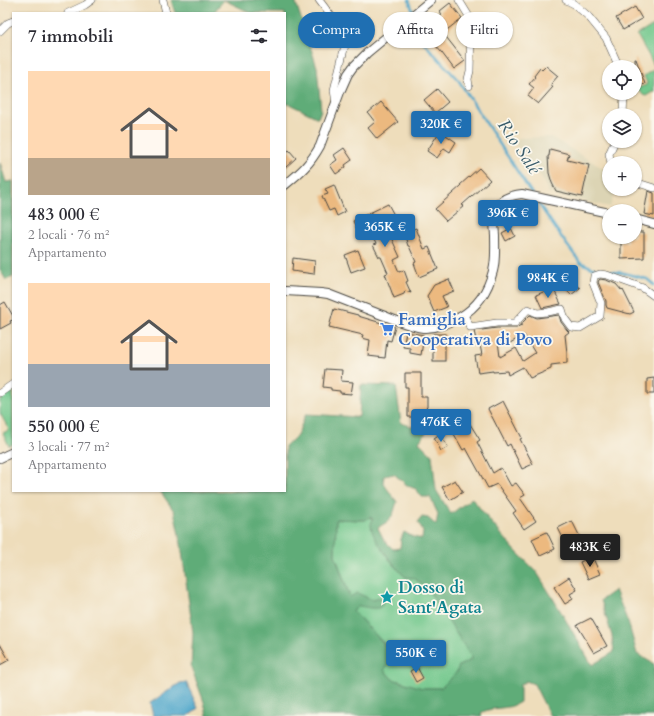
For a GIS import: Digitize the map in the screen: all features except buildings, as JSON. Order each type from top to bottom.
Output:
[{"type":"street","points":[[70,12],[92,0]]},
{"type":"street","points":[[163,0],[166,12]]},
{"type":"street","points":[[319,0],[347,37],[334,90],[336,103]]},
{"type":"street","points":[[286,184],[305,168],[320,146],[348,74],[368,53],[431,0]]},
{"type":"street","points":[[459,0],[470,18],[471,26],[470,71],[468,79],[469,86]]},
{"type":"street","points":[[566,0],[574,4],[588,16],[606,38],[616,60]]},
{"type":"street","points":[[0,31],[8,23],[12,21]]},
{"type":"street","points":[[642,184],[654,188]]},
{"type":"street","points":[[286,291],[321,292],[404,323],[430,331],[464,315],[480,301],[488,287],[494,271],[494,224],[496,210],[498,204],[502,200],[510,196],[522,194],[602,211]]},
{"type":"street","points":[[642,221],[654,224]]},
{"type":"street","points":[[464,315],[470,327],[497,323],[515,323],[528,309],[537,313],[562,309],[565,319],[571,327],[580,328],[600,316],[601,303],[593,283],[594,276],[600,274],[607,275],[643,288],[654,296]]},
{"type":"street","points":[[0,394],[12,385]]},
{"type":"street","points":[[0,458],[12,452]]},
{"type":"shaded area","points":[[551,137],[602,168],[602,196],[614,196],[611,204],[602,205],[549,193],[540,175],[524,158],[516,144],[518,138]]},
{"type":"green space","points":[[171,0],[224,0],[214,12],[175,12]]},
{"type":"green space","points":[[224,0],[295,0],[299,12],[298,48],[311,48],[317,67],[321,110],[318,118],[286,102],[286,12],[249,12]]},
{"type":"green space","points":[[654,25],[654,65],[637,35]]},
{"type":"green space","points":[[654,69],[654,91],[646,96],[642,94],[642,86],[647,83],[644,76]]},
{"type":"green space","points":[[0,163],[6,182],[12,181],[12,277],[6,280],[0,270]]},
{"type":"green space","points":[[361,385],[396,386],[401,423],[427,431],[419,442],[432,455],[436,490],[451,514],[472,498],[514,549],[536,571],[592,665],[614,652],[612,636],[601,600],[615,590],[629,625],[637,654],[654,664],[654,716],[550,716],[534,684],[526,681],[520,685],[520,702],[511,706],[487,710],[481,713],[482,716],[207,716],[204,702],[191,667],[193,633],[181,544],[174,511],[161,492],[286,492],[286,445],[297,436],[306,414],[359,417]],"holes":[[[394,474],[408,486],[416,489],[422,497],[430,497],[438,514],[436,525],[428,518],[422,517],[418,522],[423,532],[422,539],[413,537],[404,532],[401,539],[400,548],[393,549],[384,540],[378,528],[391,518],[397,502],[383,483],[384,476]],[[370,517],[373,519],[371,524],[372,531],[379,545],[405,577],[414,578],[427,588],[471,656],[471,660],[459,666],[456,673],[441,688],[422,688],[392,679],[384,670],[394,658],[388,648],[353,611],[359,606],[371,608],[381,607],[383,600],[378,597],[373,600],[357,593],[350,597],[335,555],[336,519],[365,520]]]},
{"type":"green space","points":[[12,391],[12,444],[9,446],[3,433],[9,430],[0,413],[0,400]]},
{"type":"green space","points":[[370,517],[373,519],[379,543],[389,559],[405,577],[414,578],[427,588],[471,656],[471,660],[459,666],[456,673],[441,688],[422,688],[392,679],[384,670],[388,648],[353,611],[359,606],[373,600],[350,597],[335,555],[336,519],[365,520]]},
{"type":"water","points":[[186,682],[198,708],[188,716],[153,716],[150,703],[180,683]]},
{"type":"waterway","name":"Rio Salé","points":[[409,0],[424,43],[459,81],[532,194]]},
{"type":"waterway","name":"Rio Salé","points":[[536,200],[580,262],[601,271]]},
{"type":"waterway","name":"Rio Salé","points":[[606,271],[624,273],[647,279],[654,285]]},
{"type":"place","name":"Famiglia Cooperativa di Povo","points":[[387,329]]},
{"type":"place","name":"Dosso di Sant'Agata","points":[[387,597]]}]
